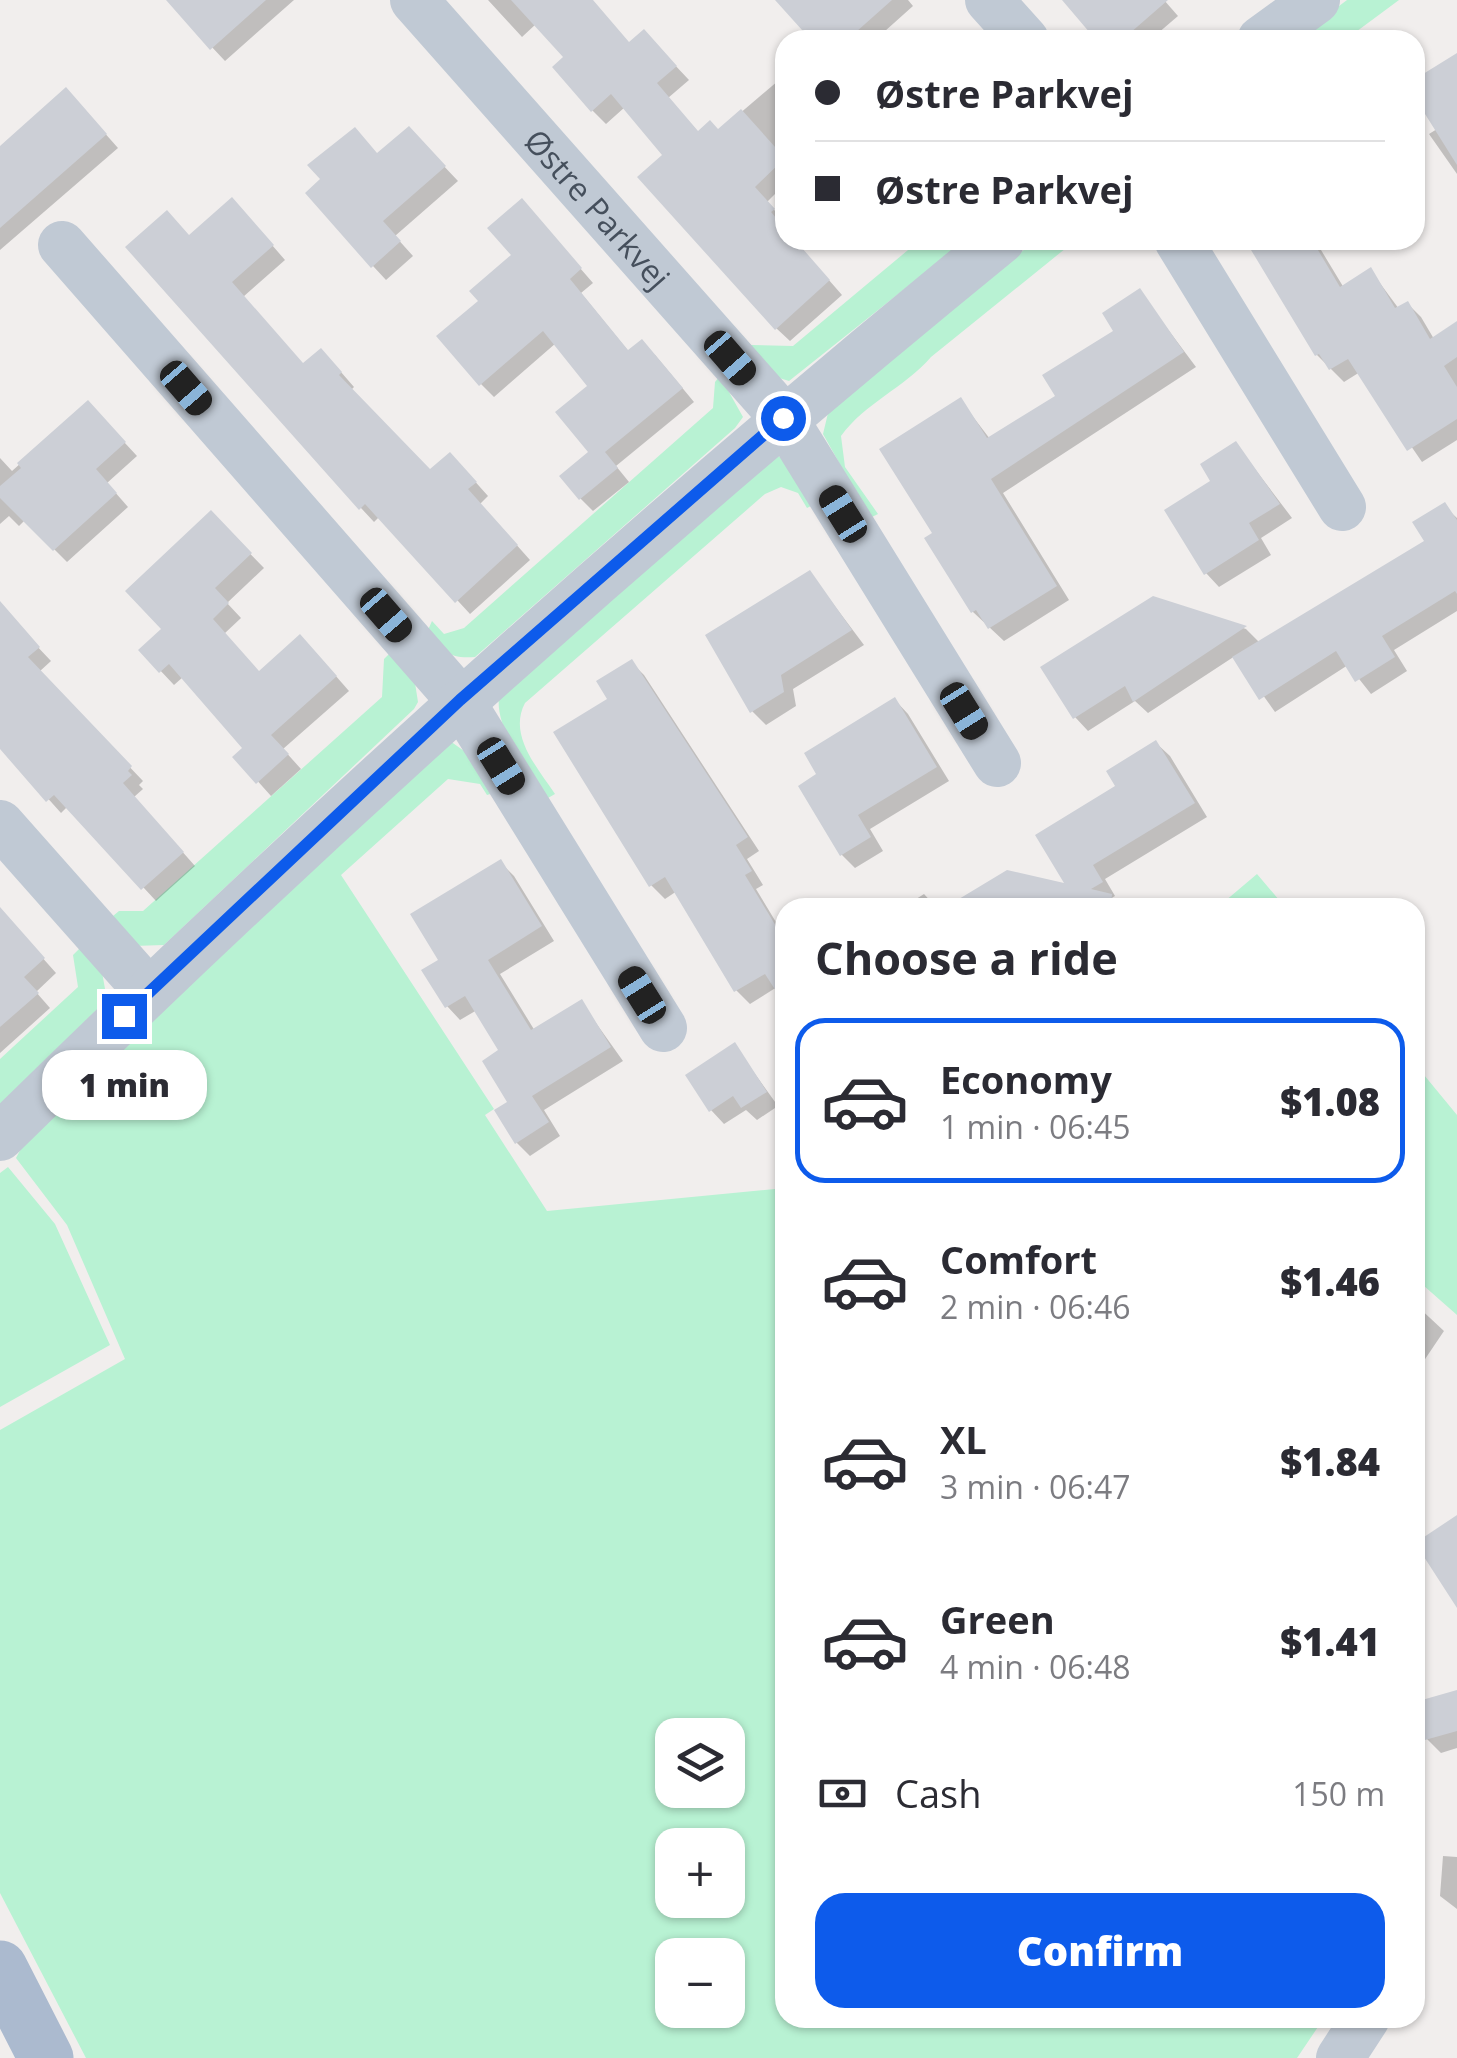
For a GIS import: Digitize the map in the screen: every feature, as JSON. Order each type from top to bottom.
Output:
[{"type":"main road","points":[[0,1968],[46,2058]]},
{"type":"street","name":"Østre Parkvej","points":[[414,0],[783,418],[997,763]]},
{"type":"street","points":[[989,0],[1016,30]]},
{"type":"street","points":[[1275,30],[1316,0]]},
{"type":"street","points":[[62,246],[460,700],[663,1028]]},
{"type":"street","points":[[0,1137],[148,991],[460,700],[783,418],[989,250]]},
{"type":"street","points":[[1184,250],[1342,507]]},
{"type":"street","points":[[0,824],[148,991]]},
{"type":"street","points":[[1340,2058],[1360,2028]]},
{"type":"green space","points":[[1347,0],[1399,0],[1358,30],[1307,30]]},
{"type":"green space","points":[[908,250],[953,250],[789,381],[763,373],[731,323],[751,345],[793,346]]},
{"type":"green space","points":[[1024,250],[1064,250],[861,414],[841,436],[845,467],[878,514],[870,518],[823,434],[829,409]]},
{"type":"green space","points":[[720,376],[743,417],[735,428],[475,657],[459,657],[442,648],[428,630],[432,621],[444,634],[464,628],[713,408],[715,382]]},
{"type":"green space","points":[[775,454],[800,470],[819,502],[807,508],[798,493],[781,487],[765,494],[525,703],[522,739],[555,794],[548,798],[506,733],[500,691]]},
{"type":"green space","points":[[391,652],[415,683],[418,702],[414,709],[164,945],[133,946],[107,921],[119,911],[143,911],[382,697],[384,659]]},
{"type":"green space","points":[[450,741],[474,758],[497,792],[487,795],[480,784],[448,779],[341,875],[494,1109],[485,1115],[547,1211],[775,1189],[775,2028],[1317,2028],[1297,2058],[86,2058],[0,1893],[0,1430],[125,1359],[67,1225],[16,1158],[26,1139]]},
{"type":"green space","points":[[1257,874],[1277,898],[1229,898]]},
{"type":"green space","points":[[80,948],[102,972],[107,1000],[0,1104],[0,1059],[78,987],[73,955]]},
{"type":"green space","points":[[1425,1076],[1457,1115],[1457,1315],[1425,1287]]},
{"type":"green space","points":[[8,1167],[55,1224],[110,1345],[0,1407],[0,1173]]},
{"type":"building","points":[[166,0],[266,0],[210,50]]},
{"type":"building","points":[[511,0],[593,0],[629,42],[644,29],[677,66],[657,83],[698,131],[710,120],[718,129],[741,109],[775,147],[775,168],[755,187],[775,209],[771,212],[775,217],[775,250],[804,250],[830,280],[775,330],[637,177],[662,155],[611,94],[591,112],[552,67],[563,57]]},
{"type":"building","points":[[775,0],[892,0],[858,30],[802,30]]},
{"type":"building","points":[[1062,0],[1168,0],[1134,30],[1088,30]]},
{"type":"building","points":[[1457,53],[1457,165],[1425,114],[1425,73]]},
{"type":"building","points":[[66,87],[107,134],[0,228],[0,146]]},
{"type":"building","points":[[409,126],[446,166],[383,221],[401,241],[371,268],[305,193],[320,179],[307,165],[355,127],[377,153]]},
{"type":"building","points":[[232,197],[274,245],[232,282],[303,363],[321,348],[342,372],[339,375],[430,469],[450,452],[477,482],[468,489],[518,545],[455,603],[365,504],[359,510],[125,247],[167,210],[189,235]]},
{"type":"building","points":[[522,198],[582,268],[570,279],[628,350],[642,339],[683,388],[605,452],[618,468],[579,500],[559,476],[588,452],[555,412],[587,386],[543,331],[479,386],[436,336],[478,301],[469,291],[511,255],[487,228]]},
{"type":"building","points":[[1251,250],[1318,250],[1340,287],[1371,267],[1395,308],[1408,301],[1430,339],[1457,321],[1457,357],[1444,366],[1457,387],[1457,419],[1407,451],[1348,359],[1329,370],[1319,354],[1315,356]]},
{"type":"building","points":[[1140,288],[1184,352],[991,479],[1057,586],[988,629],[976,610],[971,613],[924,538],[932,533],[879,449],[961,397],[987,438],[1055,396],[1042,375],[1113,331],[1102,313]]},
{"type":"building","points":[[88,400],[126,442],[96,469],[117,493],[53,551],[0,498],[0,486],[21,468],[17,463]]},
{"type":"building","points":[[1236,441],[1280,504],[1249,523],[1259,540],[1204,575],[1164,510],[1210,481],[1200,464]]},
{"type":"building","points":[[1445,502],[1457,520],[1457,594],[1455,591],[1382,636],[1395,657],[1355,682],[1336,651],[1259,700],[1232,657],[1424,541],[1412,522]]},
{"type":"building","points":[[211,510],[252,553],[215,588],[229,603],[213,619],[259,671],[300,634],[337,676],[271,735],[289,754],[256,784],[232,757],[242,748],[169,664],[159,673],[138,650],[161,629],[125,591]]},
{"type":"building","points":[[810,570],[852,630],[781,675],[784,692],[750,713],[705,635]]},
{"type":"building","points":[[1153,596],[1247,626],[1133,702],[1125,686],[1073,719],[1040,667]]},
{"type":"building","points":[[0,601],[40,647],[28,657],[132,766],[128,771],[132,775],[123,783],[184,852],[141,890],[54,795],[46,802],[0,749]]},
{"type":"building","points":[[632,659],[748,837],[736,845],[752,871],[745,875],[775,924],[775,990],[765,974],[734,992],[665,877],[649,887],[553,732],[607,699],[596,681]]},
{"type":"building","points":[[895,697],[937,767],[858,815],[871,837],[840,856],[798,786],[816,774],[804,753]]},
{"type":"building","points":[[1156,740],[1195,803],[1093,865],[1103,882],[1091,889],[1112,894],[1112,898],[961,898],[1007,870],[1064,883],[1035,835],[1115,786],[1106,771]]},
{"type":"building","points":[[501,859],[542,926],[488,960],[531,1030],[582,999],[611,1047],[532,1096],[549,1122],[515,1144],[494,1110],[507,1102],[482,1061],[498,1050],[465,996],[445,1008],[421,970],[438,960],[410,914]]},
{"type":"building","points":[[0,907],[45,958],[24,977],[39,993],[0,1027]]},
{"type":"building","points":[[735,1042],[767,1092],[741,1108],[733,1096],[709,1112],[685,1075]]},
{"type":"building","points":[[1457,1515],[1457,1608],[1425,1558],[1425,1536]]},
{"type":"building","points":[[1457,1690],[1457,1731],[1425,1740],[1425,1699]]},
{"type":"route","points":[[124,1016],[460,700],[783,418]]}]
